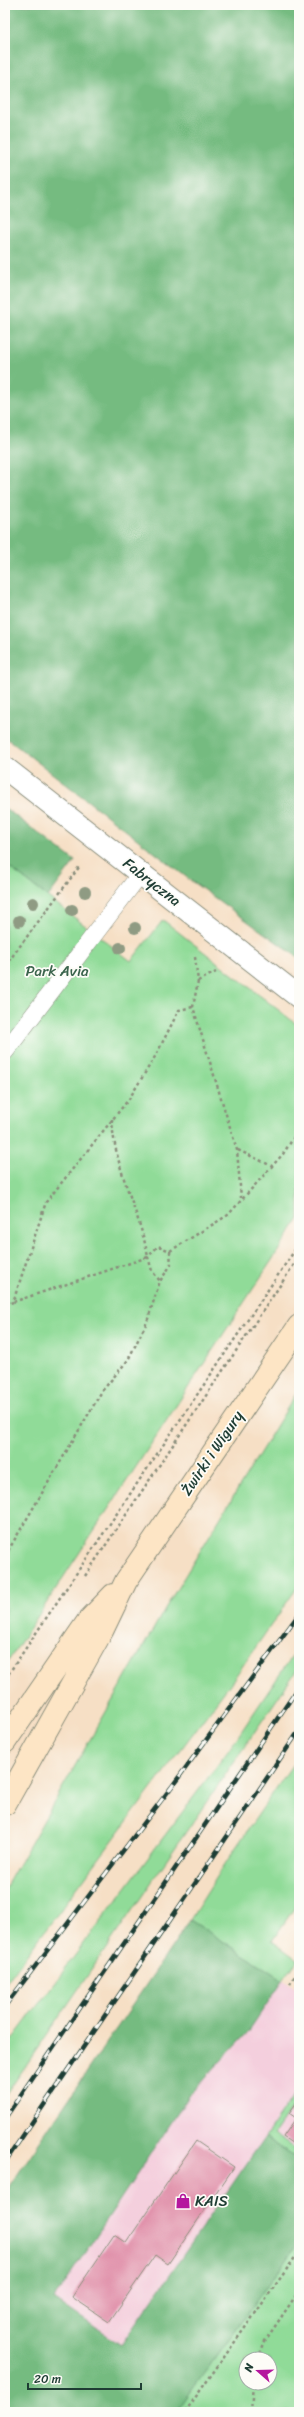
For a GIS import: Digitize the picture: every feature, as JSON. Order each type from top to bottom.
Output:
[{"type":"main road","name":"Żwirki i Wigury","points":[[5,1804],[102,1631],[126,1581],[299,1326]]},
{"type":"main road","name":"Żwirki i Wigury","points":[[5,1742],[88,1621],[126,1581]]},
{"type":"street","name":"Fabryczna","points":[[5,768],[299,997]]},
{"type":"lane","points":[[5,1052],[140,873]]},
{"type":"path","points":[[5,966],[84,861]]},
{"type":"path","points":[[198,981],[193,1006],[237,1150],[241,1198]]},
{"type":"path","points":[[13,1302],[46,1202],[129,1099],[156,1055],[179,1010],[193,1006]]},
{"type":"path","points":[[112,1119],[113,1141],[122,1178],[143,1232],[152,1271],[160,1281]]},
{"type":"path","points":[[170,1251],[228,1215],[241,1198],[272,1166],[294,1137],[299,1121]]},
{"type":"path","points":[[237,1150],[272,1166]]},
{"type":"path","points":[[5,1680],[299,1244]]},
{"type":"path","points":[[5,1305],[148,1257],[158,1246],[170,1251]]},
{"type":"path","points":[[5,1556],[102,1390],[128,1360],[147,1322],[160,1281],[171,1265],[170,1251]]},
{"type":"path","points":[[80,1583],[299,1258]]},
{"type":"path","points":[[290,1984],[299,1969]]},
{"type":"path","points":[[185,2412],[299,2252]]},
{"type":"path","points":[[261,2351],[265,2341],[299,2291]]},
{"type":"path","points":[[251,2412],[252,2391]]},
{"type":"shaded area","points":[[190,1920],[299,1990],[299,2242],[176,2412],[5,2412],[5,2193]]},
{"type":"green space","points":[[5,5],[299,5],[299,958],[194,883],[5,737]]},
{"type":"green space","points":[[5,808],[75,861],[48,897],[5,864]]},
{"type":"green space","name":"Park Avia","points":[[5,864],[131,961],[163,920],[299,1026],[299,1219],[5,1666]]},
{"type":"green space","points":[[299,1389],[299,1585],[230,1684],[5,1984],[5,1888],[166,1607]]},
{"type":"green space","points":[[299,1646],[299,1667],[5,2096],[5,2049],[228,1751]]},
{"type":"green space","points":[[299,1755],[299,1901],[272,1941],[298,1960],[283,1980],[190,1920],[232,1853]]},
{"type":"green space","points":[[190,1920],[283,1980],[248,2032],[191,2093],[54,2299],[121,2345],[265,2137],[299,2160],[299,2242],[176,2412],[5,2412],[5,2193]]},
{"type":"green space","points":[[299,2087],[299,2097],[274,2134],[299,2151],[299,2160],[265,2137]]},
{"type":"green space","points":[[299,2242],[299,2412],[176,2412]]},
{"type":"building","points":[[297,2102],[299,2104],[299,2148],[283,2137],[296,2118],[289,2113]]},
{"type":"building","name":"KAIS","points":[[196,2141],[234,2167],[168,2264],[155,2255],[109,2322],[72,2297],[114,2235],[126,2243]]},
{"type":"railway","points":[[5,2006],[173,1785],[299,1614]]},
{"type":"railway","points":[[5,2118],[299,1687]]},
{"type":"railway","points":[[5,2162],[299,1731]]},
{"type":"place","name":"KAIS","points":[[183,2201]]}]
